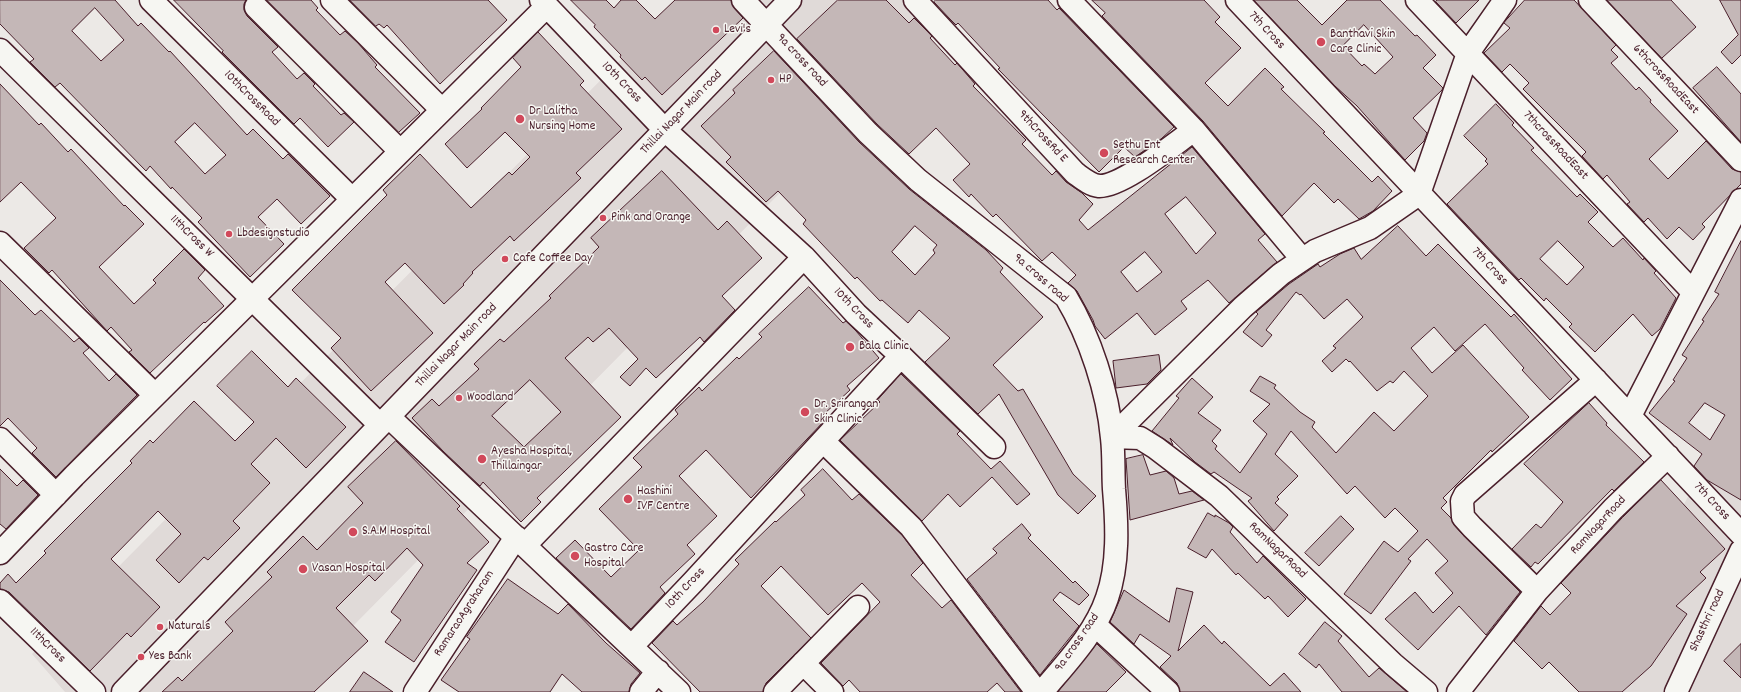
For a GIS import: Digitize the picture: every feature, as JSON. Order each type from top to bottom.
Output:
[{"type":"street","name":"10thCrossRoad","points":[[151,0],[352,199]]},
{"type":"street","points":[[332,0],[442,110]]},
{"type":"street","name":"9a cross road","points":[[743,0],[868,133],[918,180],[1066,297],[1079,318],[1095,357],[1108,411],[1112,437],[1117,513],[1114,563],[1107,598],[1095,625],[1042,692]]},
{"type":"street","name":"Thillai Nagar Main road","points":[[123,692],[790,0]]},
{"type":"street","name":"9thCrossRd E","points":[[915,0],[1075,172],[1088,182],[1098,186],[1106,185],[1130,175],[1194,130]]},
{"type":"street","points":[[1069,0],[1194,130],[1302,259]]},
{"type":"street","name":"7th Cross","points":[[1237,0],[1741,534]]},
{"type":"street","name":"7thcrossRoadEast","points":[[1417,0],[1693,292]]},
{"type":"street","points":[[1112,437],[1243,307],[1281,274],[1315,251],[1370,228],[1419,194],[1468,53],[1505,0]]},
{"type":"street","name":"6thcrossRoadEast","points":[[1590,0],[1741,160]]},
{"type":"street","points":[[0,553],[155,395],[442,110],[544,3]]},
{"type":"street","name":"10th Cross","points":[[544,3],[665,130],[804,257],[856,314],[901,356],[632,646]]},
{"type":"street","points":[[256,7],[400,151]]},
{"type":"street","name":"11thCross W","points":[[0,50],[252,298],[384,421],[520,541],[680,692]]},
{"type":"street","points":[[1630,416],[1741,200]]},
{"type":"street","points":[[0,243],[155,395]]},
{"type":"street","name":"RamaraoAgraharam","points":[[415,692],[520,541],[804,257]]},
{"type":"street","points":[[901,356],[994,447]]},
{"type":"street","points":[[1538,592],[1463,517],[1462,501],[1465,495],[1596,380]]},
{"type":"street","name":"RamNagarRoad","points":[[1112,437],[1140,438],[1156,448],[1219,496],[1393,664],[1426,692]]},
{"type":"street","points":[[0,439],[56,495]]},
{"type":"street","points":[[823,441],[911,527],[1037,692]]},
{"type":"street","name":"RamNagarRoad","points":[[1458,692],[1538,592],[1613,509],[1668,456]]},
{"type":"street","name":"Shasthri road","points":[[1676,692],[1741,551]]},
{"type":"street","name":"11thCross","points":[[0,600],[94,692]]},
{"type":"street","points":[[775,692],[858,606]]},
{"type":"street","points":[[1095,625],[1168,692]]},
{"type":"street","points":[[802,663],[832,692]]},
{"type":"street","points":[[641,692],[658,671]]},
{"type":"shaded area","points":[[680,0],[970,0],[288,692],[65,692],[32,654]]},
{"type":"shaded area","points":[[1741,395],[1741,692],[1586,692]]},
{"type":"building","points":[[0,0],[115,0],[138,26],[141,23],[169,52],[170,51],[247,135],[253,129],[283,159],[288,154],[330,196],[301,224],[277,199],[258,217],[284,244],[250,277],[198,222],[202,218],[172,187],[171,189],[150,166],[146,171],[60,83],[55,87],[30,62],[34,59],[0,24]],"holes":[[[95,8],[124,40],[101,61],[72,31]],[[195,123],[226,155],[205,174],[175,142]]]},
{"type":"building","points":[[174,0],[246,0],[244,10],[247,16],[278,47],[272,52],[297,79],[304,73],[315,84],[313,86],[341,115],[344,113],[354,122],[328,147],[300,118],[294,124],[222,52],[223,51]]},
{"type":"building","points":[[267,0],[311,0],[318,8],[316,10],[340,35],[345,31],[358,43],[377,65],[375,67],[420,113],[399,132]]},
{"type":"building","points":[[350,0],[488,0],[507,20],[440,84],[387,25],[384,28],[379,24],[376,26]]},
{"type":"building","points":[[571,0],[606,0],[614,8],[621,0],[636,0],[655,19],[675,0],[731,0],[734,8],[743,18],[662,95],[645,77],[642,80],[620,57],[621,55],[594,27],[595,25]]},
{"type":"building","points":[[838,0],[886,0],[909,23],[914,18],[932,36],[930,38],[955,65],[957,63],[975,84],[973,86],[1026,140],[1022,144],[1052,175],[1056,171],[1066,182],[1082,193],[1093,204],[1079,220],[1088,230],[1192,147],[1265,234],[1258,240],[1277,262],[1229,303],[1208,280],[1181,301],[1187,309],[1155,335],[1137,313],[1105,339],[1095,326],[1077,291],[1068,283],[1076,275],[1052,252],[1042,261],[996,214],[993,217],[971,194],[969,197],[953,180],[970,164],[936,128],[909,154],[877,124],[797,39]],"holes":[[[1186,197],[1216,233],[1196,254],[1165,214]],[[1145,252],[1162,272],[1137,292],[1121,272]]]},
{"type":"building","points":[[936,0],[1048,0],[1057,10],[1059,8],[1174,127],[1161,139],[1135,157],[1124,147],[1099,172],[998,69],[1000,68],[958,23],[956,25],[950,19],[934,2]]},
{"type":"building","points":[[1092,0],[1204,0],[1220,17],[1215,22],[1241,48],[1205,83],[1228,106],[1265,68],[1284,87],[1281,89],[1325,132],[1323,133],[1372,182],[1378,176],[1392,191],[1373,211],[1359,219],[1338,199],[1334,203],[1314,183],[1282,216],[1203,121],[1102,16],[1105,13]]},
{"type":"building","points":[[1254,0],[1297,0],[1322,25],[1347,0],[1380,0],[1436,55],[1423,68],[1443,88],[1413,118],[1427,133],[1424,141],[1405,160],[1357,106],[1335,86]],"holes":[[[1364,25],[1393,57],[1375,74],[1364,64],[1362,66],[1343,46]]]},
{"type":"building","points":[[1437,0],[1479,0],[1456,23],[1436,2]]},
{"type":"building","points":[[1525,0],[1574,0],[1616,45],[1611,50],[1618,57],[1611,63],[1636,90],[1639,87],[1651,100],[1650,102],[1678,131],[1649,159],[1668,179],[1706,141],[1732,169],[1741,172],[1741,184],[1702,224],[1705,227],[1693,240],[1679,227],[1667,239],[1648,218],[1644,222],[1627,204],[1630,202],[1607,175],[1603,179],[1582,156],[1586,152],[1523,89],[1529,83],[1510,64],[1502,72],[1484,53],[1510,28],[1504,23]]},
{"type":"building","points":[[1607,0],[1671,0],[1696,27],[1662,58]]},
{"type":"building","points":[[1720,0],[1741,0],[1741,55],[1732,64],[1721,52],[1738,35]]},
{"type":"building","points":[[538,32],[584,81],[580,85],[622,129],[576,173],[581,178],[514,241],[510,236],[472,272],[473,273],[463,284],[464,285],[444,304],[405,263],[385,282],[433,333],[371,391],[331,348],[341,338],[292,290],[387,195],[383,190],[420,154],[471,208],[509,172],[512,175],[530,157],[505,132],[467,168],[445,144],[482,109],[481,108],[521,67],[513,58]]},
{"type":"building","points":[[774,51],[859,142],[909,189],[986,250],[1003,268],[1000,272],[1043,317],[993,365],[1018,391],[1023,389],[1073,474],[1096,496],[1078,514],[1058,495],[999,394],[978,414],[925,362],[950,338],[919,310],[908,323],[882,300],[880,301],[857,277],[855,279],[803,224],[806,220],[778,191],[766,202],[726,162],[731,157],[701,126],[735,93],[733,90]],"holes":[[[915,226],[937,245],[933,250],[935,253],[915,275],[892,252]]]},
{"type":"building","points":[[1717,67],[1741,94],[1741,142],[1693,88]]},
{"type":"building","points":[[0,84],[39,125],[41,123],[68,152],[71,149],[124,206],[125,205],[144,224],[99,267],[134,304],[156,283],[153,280],[184,249],[205,270],[198,278],[224,306],[205,323],[204,322],[150,373],[129,352],[132,350],[111,327],[107,331],[52,270],[49,273],[24,248],[56,218],[21,182],[0,202]]},
{"type":"building","points":[[1496,104],[1514,123],[1512,125],[1534,148],[1531,150],[1577,197],[1580,194],[1598,212],[1588,222],[1613,247],[1623,238],[1643,260],[1644,258],[1656,271],[1654,273],[1676,298],[1660,329],[1652,336],[1633,314],[1595,352],[1569,327],[1572,324],[1546,298],[1544,301],[1521,278],[1519,280],[1447,204],[1488,164],[1485,161],[1487,159],[1464,136]],"holes":[[[1558,241],[1584,267],[1567,285],[1540,259]]]},
{"type":"building","points":[[662,171],[718,230],[727,221],[762,258],[722,296],[735,310],[704,342],[700,337],[656,378],[646,368],[630,386],[620,377],[638,359],[609,328],[593,342],[588,337],[565,358],[621,417],[537,498],[541,502],[521,522],[483,482],[480,486],[443,451],[412,418],[432,399],[439,406],[479,369],[474,364],[500,339],[504,342],[551,298],[549,296],[599,247],[591,238]],"holes":[[[530,380],[561,412],[524,447],[492,416]]]},
{"type":"building","points":[[1398,226],[1426,256],[1438,244],[1511,317],[1514,314],[1572,379],[1550,400],[1522,370],[1524,368],[1485,324],[1455,351],[1434,327],[1411,348],[1432,373],[1463,345],[1529,417],[1492,452],[1491,450],[1443,498],[1447,502],[1441,508],[1451,518],[1454,525],[1463,535],[1520,592],[1486,635],[1459,606],[1418,650],[1385,619],[1415,592],[1433,613],[1453,593],[1435,573],[1448,561],[1427,539],[1408,559],[1411,561],[1371,614],[1344,594],[1384,541],[1398,552],[1418,531],[1395,508],[1385,518],[1355,486],[1347,494],[1291,431],[1275,454],[1298,476],[1277,497],[1279,499],[1275,503],[1288,515],[1274,531],[1248,501],[1252,498],[1214,472],[1211,474],[1195,462],[1170,438],[1173,445],[1152,431],[1179,398],[1176,396],[1192,378],[1213,397],[1198,413],[1221,430],[1212,441],[1217,446],[1215,449],[1240,473],[1267,434],[1253,421],[1270,404],[1250,391],[1260,376],[1276,385],[1274,388],[1300,412],[1315,422],[1312,427],[1336,453],[1374,412],[1394,431],[1428,396],[1404,371],[1393,383],[1390,381],[1377,391],[1350,361],[1349,362],[1346,359],[1332,372],[1322,361],[1336,348],[1333,346],[1363,317],[1347,299],[1324,319],[1301,294],[1300,295],[1296,292],[1266,330],[1272,335],[1262,347],[1243,332],[1258,314],[1256,312],[1289,284],[1318,264],[1320,267],[1340,254],[1354,248],[1361,259]]},
{"type":"building","points":[[1741,241],[1741,500],[1707,480],[1694,466],[1702,454],[1649,413],[1675,381],[1673,380],[1687,358],[1682,355],[1719,294],[1715,292]],"holes":[[[1705,403],[1725,415],[1710,440],[1689,423]]]},
{"type":"building","points":[[0,280],[35,315],[41,310],[74,342],[79,338],[89,348],[83,353],[109,381],[116,374],[137,395],[56,477],[32,453],[37,448],[8,418],[0,426]]},
{"type":"building","points":[[809,287],[843,323],[846,321],[856,331],[879,358],[847,386],[850,390],[823,415],[826,419],[751,498],[706,450],[679,476],[717,516],[687,545],[695,554],[660,587],[665,593],[631,629],[556,558],[575,540],[611,577],[639,550],[599,509],[642,467],[633,458],[678,414],[675,410],[699,387],[702,391],[737,357],[739,359],[762,337],[759,334]]},
{"type":"building","points":[[252,351],[288,387],[296,378],[346,427],[306,468],[276,438],[251,464],[270,483],[233,521],[240,528],[208,560],[204,557],[179,583],[156,560],[181,534],[158,511],[111,559],[160,607],[131,637],[127,633],[90,671],[9,592],[0,589],[0,583],[8,574],[16,583],[46,553],[44,551],[132,463],[130,461],[150,440],[153,443],[194,401],[235,441],[254,422],[217,386]]},
{"type":"building","points":[[1159,355],[1161,370],[1147,384],[1116,388],[1113,361]]},
{"type":"building","points":[[901,374],[960,431],[957,434],[991,469],[1000,461],[1030,494],[1017,505],[992,477],[960,507],[948,494],[922,521],[840,440],[880,402],[878,400]]},
{"type":"building","points":[[1589,403],[1607,423],[1606,425],[1644,462],[1614,491],[1612,489],[1538,564],[1535,562],[1531,567],[1512,549],[1536,524],[1541,528],[1563,502],[1524,464]]},
{"type":"building","points":[[396,441],[460,506],[457,509],[489,542],[467,563],[477,570],[414,662],[385,642],[401,620],[391,612],[423,565],[407,548],[375,581],[369,575],[336,608],[368,641],[314,692],[162,692],[178,677],[182,681],[233,631],[225,622],[272,577],[267,572],[303,536],[317,550],[363,503],[348,487]]},
{"type":"building","points":[[1143,455],[1150,475],[1166,471],[1174,478],[1179,494],[1192,491],[1204,500],[1130,520],[1126,459]]},
{"type":"building","points":[[0,469],[17,486],[23,480],[38,495],[6,529],[0,524]]},
{"type":"building","points":[[823,469],[852,500],[859,494],[902,535],[923,563],[911,575],[942,608],[951,600],[1021,692],[1005,692],[997,683],[987,692],[860,692],[849,680],[843,686],[821,663],[880,602],[862,583],[828,615],[781,566],[761,586],[811,638],[766,683],[763,692],[700,692],[652,643],[673,621],[677,625],[703,602],[739,564],[735,560],[775,521],[776,522],[805,495],[801,490]]},
{"type":"building","points":[[1661,480],[1725,549],[1700,572],[1706,578],[1676,606],[1687,614],[1651,666],[1622,692],[1579,692],[1549,662],[1542,669],[1514,641],[1541,606],[1550,615],[1571,593],[1561,583],[1622,518]]},
{"type":"building","points":[[1208,513],[1215,517],[1215,515],[1229,523],[1233,527],[1230,532],[1257,563],[1263,556],[1306,599],[1288,617],[1268,596],[1265,599],[1238,573],[1236,575],[1212,549],[1206,558],[1188,548]]},
{"type":"building","points":[[1341,516],[1354,529],[1319,566],[1305,553]]},
{"type":"building","points":[[1022,524],[1031,535],[1028,538],[1073,583],[1075,581],[1089,595],[1079,605],[1060,592],[1053,600],[1079,626],[1040,675],[967,579],[997,553],[993,549]]},
{"type":"building","points":[[508,579],[558,614],[568,604],[606,643],[640,673],[631,684],[629,692],[582,692],[562,674],[550,692],[459,692],[441,680],[470,639],[467,637]]},
{"type":"building","points":[[1177,588],[1193,592],[1178,651],[1204,625],[1222,644],[1224,641],[1270,686],[1284,673],[1301,692],[1180,692],[1177,683],[1160,667],[1171,656],[1140,634],[1134,644],[1110,622],[1124,590],[1169,622]]},
{"type":"building","points":[[1325,622],[1342,636],[1338,641],[1369,677],[1379,668],[1407,692],[1342,692],[1319,664],[1316,668],[1299,654]]},
{"type":"building","points":[[1097,644],[1126,672],[1106,692],[1058,692]]},
{"type":"building","points":[[1741,644],[1741,678],[1724,661]]},
{"type":"building","points":[[364,672],[393,692],[350,692]]},
{"type":"place","name":"Levi's","points":[[716,30]]},
{"type":"place","name":"Banthavi Skin Care Clinic","points":[[1321,42]]},
{"type":"place","name":"HP","points":[[771,80]]},
{"type":"place","name":"Dr Lalitha Nursing Home","points":[[520,119]]},
{"type":"place","name":"Sethu Ent Research Center","points":[[1104,153]]},
{"type":"place","name":"Pink and Orange","points":[[603,218]]},
{"type":"place","name":"Lbdesignstudio","points":[[229,234]]},
{"type":"place","name":"Cafe Coffee Day","points":[[505,259]]},
{"type":"place","name":"Bala Clinic","points":[[850,347]]},
{"type":"place","name":"Woodland","points":[[459,398]]},
{"type":"place","name":"Dr. Srirangan Skin Clinic","points":[[805,412]]},
{"type":"place","name":"Ayesha Hospital, Thillaingar","points":[[482,459]]},
{"type":"place","name":"Hashini IVF Centre","points":[[628,499]]},
{"type":"place","name":"S.A.M Hospital","points":[[353,532]]},
{"type":"place","name":"Gastro Care Hospital","points":[[575,556]]},
{"type":"place","name":"Vasan Hospital","points":[[303,569]]},
{"type":"place","name":"Naturals","points":[[160,627]]},
{"type":"place","name":"Yes Bank","points":[[141,657]]}]
